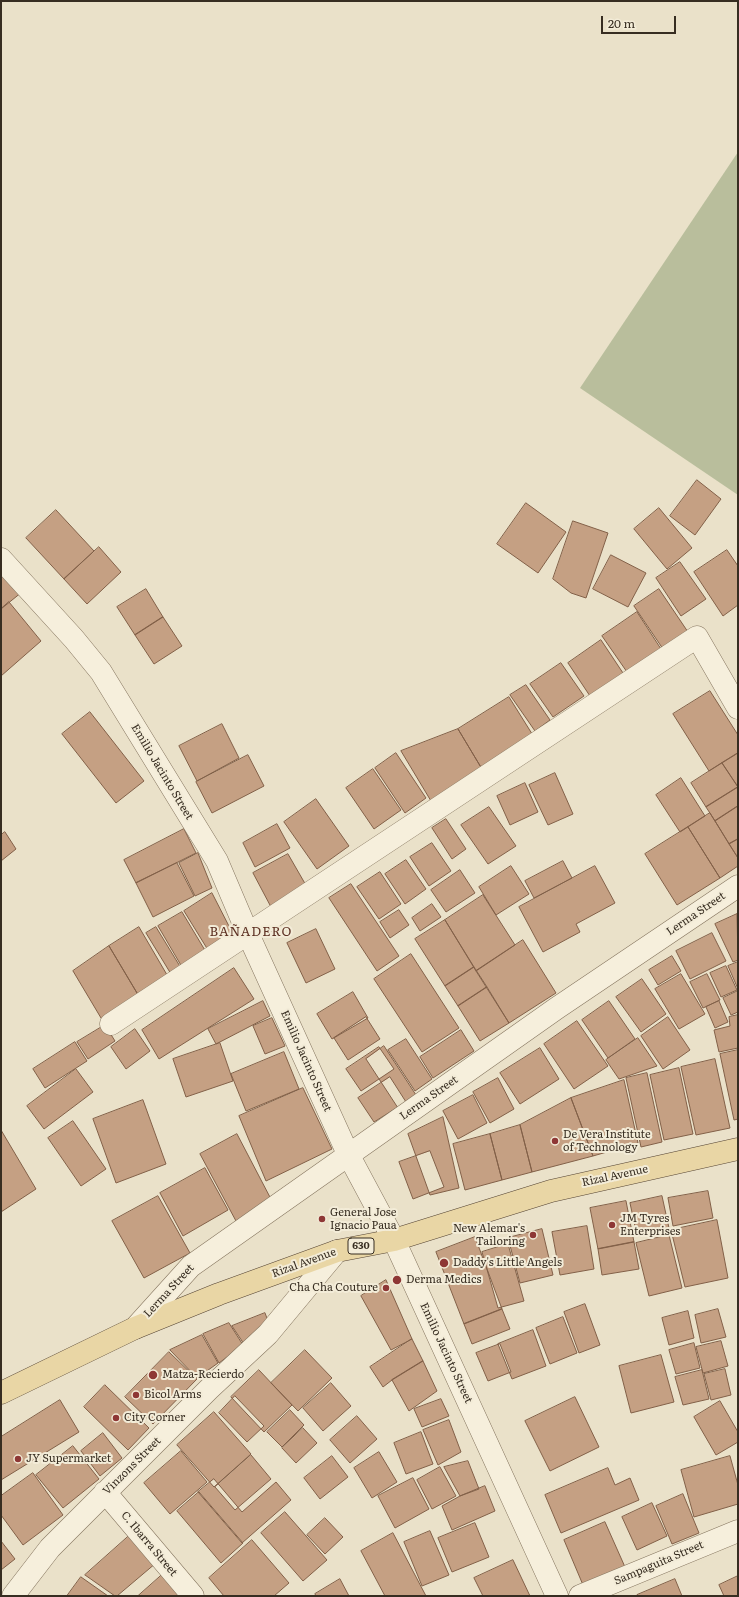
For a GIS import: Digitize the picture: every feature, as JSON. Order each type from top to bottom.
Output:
[{"type":"main road","name":"Rizal Avenue","points":[[1,1393],[135,1328],[219,1294],[337,1251],[394,1240],[551,1191],[738,1149]]},
{"type":"street","name":"Emilio Jacinto Street","points":[[1,559],[74,639],[101,672],[217,861],[248,934],[348,1154],[394,1240],[557,1596]]},
{"type":"street","points":[[111,1024],[697,637],[738,708]]},
{"type":"street","name":"Lerma Street","points":[[135,1328],[191,1266],[557,1008],[738,886]]},
{"type":"street","name":"Vinzons Street","points":[[13,1596],[50,1548],[209,1389],[268,1334],[337,1251]]},
{"type":"street","name":"C. Ibarra Street","points":[[105,1492],[193,1596]]},
{"type":"street","name":"Sampaguita Street","points":[[580,1596],[738,1531]]},
{"type":"green space","points":[[738,152],[738,495],[580,388]]},
{"type":"building","points":[[697,480],[721,499],[695,535],[670,516]]},
{"type":"building","points":[[526,503],[566,532],[538,573],[497,544]]},
{"type":"building","points":[[659,508],[692,548],[667,569],[634,529]]},
{"type":"building","points":[[56,510],[94,551],[64,579],[26,538]]},
{"type":"building","points":[[573,521],[608,533],[586,598],[571,593],[553,579]]},
{"type":"building","points":[[99,547],[121,572],[87,604],[64,579]]},
{"type":"building","points":[[727,550],[738,566],[738,605],[723,616],[694,572]]},
{"type":"building","points":[[611,555],[646,573],[628,607],[593,589]]},
{"type":"building","points":[[680,562],[706,599],[681,616],[656,578]]},
{"type":"building","points":[[1,570],[22,592],[1,609]]},
{"type":"building","points":[[146,589],[163,617],[135,635],[117,607]]},
{"type":"building","points":[[659,589],[688,632],[663,649],[634,606]]},
{"type":"building","points":[[9,602],[41,641],[1,676],[1,609]]},
{"type":"building","points":[[637,612],[661,649],[627,672],[602,636]]},
{"type":"building","points":[[163,617],[182,646],[154,664],[135,635]]},
{"type":"building","points":[[601,640],[623,673],[590,696],[568,663]]},
{"type":"building","points":[[561,663],[584,696],[553,717],[530,684]]},
{"type":"building","points":[[526,685],[550,720],[535,731],[510,695]]},
{"type":"building","points":[[710,691],[738,735],[738,753],[709,771],[673,714]]},
{"type":"building","points":[[509,697],[534,737],[482,769],[458,729]]},
{"type":"building","points":[[90,712],[144,781],[116,803],[62,734]]},
{"type":"building","points":[[222,724],[239,758],[197,781],[179,746]]},
{"type":"building","points":[[458,729],[482,769],[431,801],[401,751]]},
{"type":"building","points":[[396,753],[426,798],[405,813],[375,768]]},
{"type":"building","points":[[738,753],[738,787],[722,763]]},
{"type":"building","points":[[248,755],[264,786],[212,813],[196,782]]},
{"type":"building","points":[[722,763],[738,787],[706,807],[691,783]]},
{"type":"building","points":[[373,769],[401,810],[374,829],[346,788]]},
{"type":"building","points":[[555,773],[573,814],[548,825],[529,785]]},
{"type":"building","points":[[681,778],[705,816],[680,832],[656,795]]},
{"type":"building","points":[[525,783],[538,812],[510,825],[497,796]]},
{"type":"building","points":[[738,787],[738,806],[715,821],[706,807]]},
{"type":"building","points":[[316,799],[349,846],[317,869],[284,822]]},
{"type":"building","points":[[738,806],[738,839],[729,844],[715,821]]},
{"type":"building","points":[[489,807],[516,846],[488,864],[461,825]]},
{"type":"building","points":[[710,813],[738,858],[738,866],[720,878],[688,827]]},
{"type":"building","points":[[446,819],[466,849],[452,859],[432,828]]},
{"type":"building","points":[[277,824],[290,848],[255,867],[243,843]]},
{"type":"building","points":[[688,827],[720,878],[677,905],[645,854]]},
{"type":"building","points":[[184,829],[196,853],[136,883],[124,860]]},
{"type":"building","points":[[5,832],[16,849],[1,861],[1,835]]},
{"type":"building","points":[[738,839],[738,858],[729,844]]},
{"type":"building","points":[[432,843],[451,871],[429,886],[410,857]]},
{"type":"building","points":[[198,853],[212,888],[195,896],[179,863]]},
{"type":"building","points":[[288,854],[307,887],[271,907],[253,873]]},
{"type":"building","points":[[406,860],[426,889],[405,904],[385,874]]},
{"type":"building","points":[[563,861],[572,878],[534,898],[525,881]]},
{"type":"building","points":[[177,863],[194,896],[153,917],[136,883]]},
{"type":"building","points":[[511,866],[529,894],[496,915],[479,887]]},
{"type":"building","points":[[595,866],[615,903],[576,924],[580,932],[543,952],[519,907]]},
{"type":"building","points":[[460,870],[475,893],[446,912],[431,890]]},
{"type":"building","points":[[380,872],[401,904],[379,919],[357,887]]},
{"type":"building","points":[[351,884],[399,956],[377,971],[329,898]]},
{"type":"building","points":[[212,893],[233,934],[208,950],[184,911]]},
{"type":"building","points":[[483,895],[515,945],[476,971],[445,920]]},
{"type":"building","points":[[432,904],[441,917],[420,931],[412,918]]},
{"type":"building","points":[[399,910],[409,925],[390,938],[380,922]]},
{"type":"building","points":[[182,912],[206,952],[182,967],[158,926]]},
{"type":"building","points":[[737,914],[738,960],[733,962],[715,924]]},
{"type":"building","points":[[445,920],[474,967],[445,986],[415,939]]},
{"type":"building","points":[[139,927],[170,980],[140,998],[109,946]]},
{"type":"building","points":[[156,927],[181,968],[171,974],[146,933]]},
{"type":"building","points":[[316,929],[335,969],[306,983],[287,943]]},
{"type":"building","points":[[712,933],[726,961],[690,979],[676,951]]},
{"type":"building","points":[[523,940],[556,993],[509,1023],[476,971]]},
{"type":"building","points":[[109,946],[140,998],[104,1023],[73,971]]},
{"type":"building","points":[[411,954],[459,1028],[422,1052],[374,979]]},
{"type":"building","points":[[672,956],[681,971],[658,985],[649,970]]},
{"type":"building","points":[[738,962],[738,989],[728,966]]},
{"type":"building","points":[[726,966],[737,990],[721,997],[710,973]]},
{"type":"building","points":[[474,967],[487,987],[458,1006],[445,986]]},
{"type":"building","points":[[234,968],[254,999],[159,1059],[142,1030]]},
{"type":"building","points":[[681,974],[705,1014],[679,1029],[655,989]]},
{"type":"building","points":[[707,974],[720,1000],[703,1008],[690,982]]},
{"type":"building","points":[[642,979],[666,1014],[641,1032],[616,997]]},
{"type":"building","points":[[487,987],[509,1023],[480,1041],[458,1006]]},
{"type":"building","points":[[738,991],[738,1012],[731,1015],[723,998]]},
{"type":"building","points":[[353,992],[368,1018],[332,1039],[317,1014]]},
{"type":"building","points":[[263,1001],[270,1016],[216,1044],[208,1029]]},
{"type":"building","points":[[609,1001],[635,1039],[608,1058],[582,1020]]},
{"type":"building","points":[[719,1001],[728,1022],[715,1028],[706,1007]]},
{"type":"building","points":[[738,1015],[738,1048],[719,1052],[714,1030],[730,1026],[729,1017]]},
{"type":"building","points":[[366,1017],[380,1039],[348,1060],[334,1038]]},
{"type":"building","points":[[668,1017],[690,1050],[663,1069],[641,1036]]},
{"type":"building","points":[[272,1018],[285,1046],[265,1054],[253,1026]]},
{"type":"building","points":[[577,1021],[608,1066],[574,1089],[544,1044]]},
{"type":"building","points":[[105,1025],[115,1041],[88,1059],[77,1042]]},
{"type":"building","points":[[135,1029],[150,1051],[126,1069],[111,1047]]},
{"type":"building","points":[[461,1030],[474,1051],[433,1078],[420,1057]]},
{"type":"building","points":[[638,1038],[657,1066],[619,1079],[606,1060]]},
{"type":"building","points":[[406,1039],[432,1079],[415,1091],[388,1050]]},
{"type":"building","points":[[75,1042],[87,1061],[45,1088],[33,1069]]},
{"type":"building","points":[[220,1043],[233,1081],[186,1097],[173,1059]]},
{"type":"building","points":[[384,1046],[416,1095],[398,1108],[366,1059]]},
{"type":"building","points":[[379,1047],[394,1069],[361,1091],[346,1069]]},
{"type":"building","points":[[540,1048],[559,1079],[520,1104],[500,1073]]},
{"type":"building","points":[[738,1050],[738,1119],[734,1120],[720,1054]]},
{"type":"building","points":[[284,1052],[299,1089],[246,1111],[231,1074]]},
{"type":"building","points":[[715,1059],[730,1128],[696,1135],[681,1067]]},
{"type":"building","points":[[679,1068],[693,1134],[664,1140],[650,1075]]},
{"type":"building","points":[[76,1069],[93,1092],[44,1129],[27,1106]]},
{"type":"building","points":[[647,1073],[662,1142],[641,1147],[626,1078]]},
{"type":"building","points":[[390,1077],[406,1102],[374,1122],[358,1098]]},
{"type":"building","points":[[498,1078],[514,1109],[490,1123],[473,1092]]},
{"type":"building","points":[[624,1080],[638,1143],[593,1156],[571,1098]]},
{"type":"building","points":[[303,1088],[332,1149],[266,1181],[239,1116]]},
{"type":"building","points":[[473,1095],[487,1123],[458,1139],[443,1111]]},
{"type":"building","name":"De Vera Institute of Technology","points":[[571,1098],[593,1156],[532,1172],[520,1125]]},
{"type":"building","points":[[143,1100],[166,1164],[116,1183],[93,1119]]},
{"type":"building","points":[[443,1117],[459,1188],[430,1195],[408,1134]]},
{"type":"building","points":[[73,1121],[106,1169],[81,1186],[48,1138]]},
{"type":"building","points":[[520,1125],[532,1172],[502,1180],[490,1134]]},
{"type":"building","points":[[1,1130],[36,1189],[1,1212]]},
{"type":"building","points":[[237,1134],[272,1201],[236,1221],[200,1154]]},
{"type":"building","points":[[490,1134],[502,1180],[465,1190],[453,1144]]},
{"type":"building","points":[[430,1151],[444,1187],[413,1199],[399,1162]]},
{"type":"building","points":[[205,1168],[228,1210],[183,1236],[160,1193]]},
{"type":"building","points":[[708,1191],[713,1218],[673,1226],[668,1198]]},
{"type":"building","points":[[158,1196],[190,1253],[144,1278],[112,1221]]},
{"type":"building","points":[[662,1196],[669,1228],[637,1236],[630,1203]]},
{"type":"building","name":"JM Tyres Enterprises","points":[[626,1201],[634,1242],[598,1249],[590,1208]]},
{"type":"building","points":[[717,1220],[728,1278],[685,1287],[671,1230]]},
{"type":"building","points":[[587,1226],[594,1269],[560,1275],[552,1232]]},
{"type":"building","points":[[542,1229],[553,1275],[520,1283],[508,1238]]},
{"type":"building","points":[[669,1235],[682,1288],[649,1296],[636,1243]]},
{"type":"building","points":[[475,1237],[502,1309],[464,1324],[436,1252]]},
{"type":"building","points":[[634,1242],[639,1269],[602,1275],[598,1249]]},
{"type":"building","points":[[508,1244],[524,1301],[498,1308],[482,1252]]},
{"type":"building","points":[[386,1280],[412,1339],[391,1350],[361,1296]]},
{"type":"building","points":[[585,1304],[600,1345],[579,1353],[564,1312]]},
{"type":"building","points":[[502,1309],[510,1329],[472,1344],[464,1324]]},
{"type":"building","points":[[718,1309],[726,1337],[701,1343],[695,1315]]},
{"type":"building","points":[[688,1311],[694,1338],[669,1345],[662,1318]]},
{"type":"building","points":[[265,1313],[268,1321],[244,1344],[232,1326]]},
{"type":"building","points":[[563,1317],[577,1353],[550,1364],[536,1328]]},
{"type":"building","points":[[229,1323],[243,1345],[219,1363],[203,1334]]},
{"type":"building","points":[[533,1330],[546,1366],[512,1379],[498,1344]]},
{"type":"building","points":[[202,1335],[218,1363],[197,1378],[170,1350]]},
{"type":"building","points":[[412,1339],[423,1361],[383,1387],[370,1367]]},
{"type":"building","points":[[721,1341],[728,1366],[703,1373],[696,1347]]},
{"type":"building","points":[[694,1343],[700,1368],[676,1374],[669,1350]]},
{"type":"building","points":[[500,1344],[511,1372],[488,1381],[476,1353]]},
{"type":"building","points":[[305,1350],[332,1378],[298,1411],[271,1383]]},
{"type":"building","points":[[169,1352],[197,1379],[153,1424],[125,1397]]},
{"type":"building","points":[[661,1355],[674,1402],[631,1413],[619,1366]]},
{"type":"building","points":[[423,1361],[437,1391],[409,1411],[392,1380]]},
{"type":"building","points":[[725,1369],[731,1395],[711,1400],[704,1374]]},
{"type":"building","points":[[259,1370],[292,1405],[264,1432],[231,1397]]},
{"type":"building","points":[[702,1370],[709,1399],[683,1405],[675,1377]]},
{"type":"building","points":[[331,1383],[351,1406],[323,1431],[303,1408]]},
{"type":"building","name":"City Corner","points":[[105,1385],[149,1428],[128,1450],[84,1407]]},
{"type":"building","points":[[235,1396],[264,1426],[247,1442],[219,1413]]},
{"type":"building","points":[[575,1397],[599,1447],[550,1471],[525,1421]]},
{"type":"building","points":[[441,1399],[449,1416],[422,1427],[414,1409]]},
{"type":"building","name":"JY Supermarket","points":[[60,1400],[79,1432],[1,1480],[1,1437]]},
{"type":"building","points":[[720,1401],[738,1432],[738,1442],[716,1455],[694,1417]]},
{"type":"building","points":[[290,1410],[304,1425],[282,1447],[267,1432]]},
{"type":"building","points":[[214,1412],[251,1454],[214,1487],[177,1445]]},
{"type":"building","points":[[357,1416],[377,1439],[350,1463],[330,1440]]},
{"type":"building","points":[[449,1420],[461,1452],[438,1465],[423,1430]]},
{"type":"building","points":[[303,1428],[317,1443],[296,1463],[282,1448]]},
{"type":"building","points":[[421,1432],[433,1464],[406,1474],[394,1443]]},
{"type":"building","points":[[103,1433],[122,1458],[100,1476],[81,1451]]},
{"type":"building","points":[[73,1446],[99,1479],[63,1508],[36,1475]]},
{"type":"building","points":[[181,1451],[207,1482],[170,1514],[144,1483]]},
{"type":"building","points":[[379,1452],[397,1482],[372,1498],[354,1468]]},
{"type":"building","points":[[251,1455],[271,1479],[235,1510],[215,1487]]},
{"type":"building","points":[[332,1456],[348,1477],[320,1499],[304,1478]]},
{"type":"building","points":[[730,1456],[738,1485],[738,1504],[694,1517],[681,1470]]},
{"type":"building","points":[[468,1461],[479,1489],[460,1496],[444,1467]]},
{"type":"building","points":[[440,1467],[456,1496],[432,1509],[417,1480]]},
{"type":"building","points":[[608,1468],[615,1485],[630,1478],[639,1500],[561,1533],[545,1495]]},
{"type":"building","points":[[33,1473],[63,1515],[23,1545],[1,1515],[1,1496]]},
{"type":"building","points":[[413,1478],[429,1509],[395,1528],[378,1496]]},
{"type":"building","points":[[214,1479],[242,1512],[276,1482],[291,1500],[242,1543],[198,1492]]},
{"type":"building","points":[[485,1486],[495,1511],[452,1530],[442,1506],[460,1496]]},
{"type":"building","points":[[199,1492],[243,1543],[221,1563],[177,1511]]},
{"type":"building","points":[[683,1494],[699,1533],[672,1544],[656,1506]]},
{"type":"building","points":[[652,1503],[667,1536],[637,1550],[622,1517]]},
{"type":"building","points":[[285,1512],[327,1560],[303,1581],[261,1533]]},
{"type":"building","points":[[325,1518],[343,1537],[325,1554],[307,1535]]},
{"type":"building","points":[[605,1522],[625,1567],[583,1585],[564,1540]]},
{"type":"building","points":[[475,1523],[489,1557],[452,1572],[438,1538]]},
{"type":"building","points":[[430,1531],[449,1575],[422,1586],[404,1542]]},
{"type":"building","points":[[393,1533],[426,1596],[385,1596],[361,1551]]},
{"type":"building","points":[[130,1535],[156,1563],[117,1596],[115,1596],[85,1575]]},
{"type":"building","points":[[252,1540],[289,1583],[274,1596],[224,1596],[209,1578]]},
{"type":"building","points":[[1,1541],[15,1559],[1,1570]]},
{"type":"building","points":[[513,1560],[530,1596],[483,1596],[474,1578]]},
{"type":"building","points":[[163,1574],[182,1596],[138,1596]]},
{"type":"building","points":[[738,1576],[738,1596],[724,1596],[719,1585]]},
{"type":"building","points":[[81,1577],[108,1596],[67,1596]]},
{"type":"building","points":[[340,1579],[349,1596],[316,1596],[315,1594]]},
{"type":"building","points":[[675,1579],[682,1596],[637,1596],[637,1595]]},
{"type":"place","name":"De Vera Institute of Technology","points":[[555,1141]]},
{"type":"place","name":"General Jose Ignacio Paua","points":[[322,1219]]},
{"type":"place","name":"JM Tyres Enterprises","points":[[612,1225]]},
{"type":"place","name":"New Alemar's Tailoring","points":[[533,1235]]},
{"type":"place","name":"Daddy's Little Angels","points":[[444,1263]]},
{"type":"place","name":"Derma Medics","points":[[397,1280]]},
{"type":"place","name":"Cha Cha Couture","points":[[386,1288]]},
{"type":"place","name":"Matza-Recierdo","points":[[153,1375]]},
{"type":"place","name":"Bicol Arms","points":[[136,1395]]},
{"type":"place","name":"City Corner","points":[[116,1418]]},
{"type":"place","name":"JY Supermarket","points":[[18,1459]]},
{"type":"district","name":"BAÑADERO","points":[[251,932]]}]
